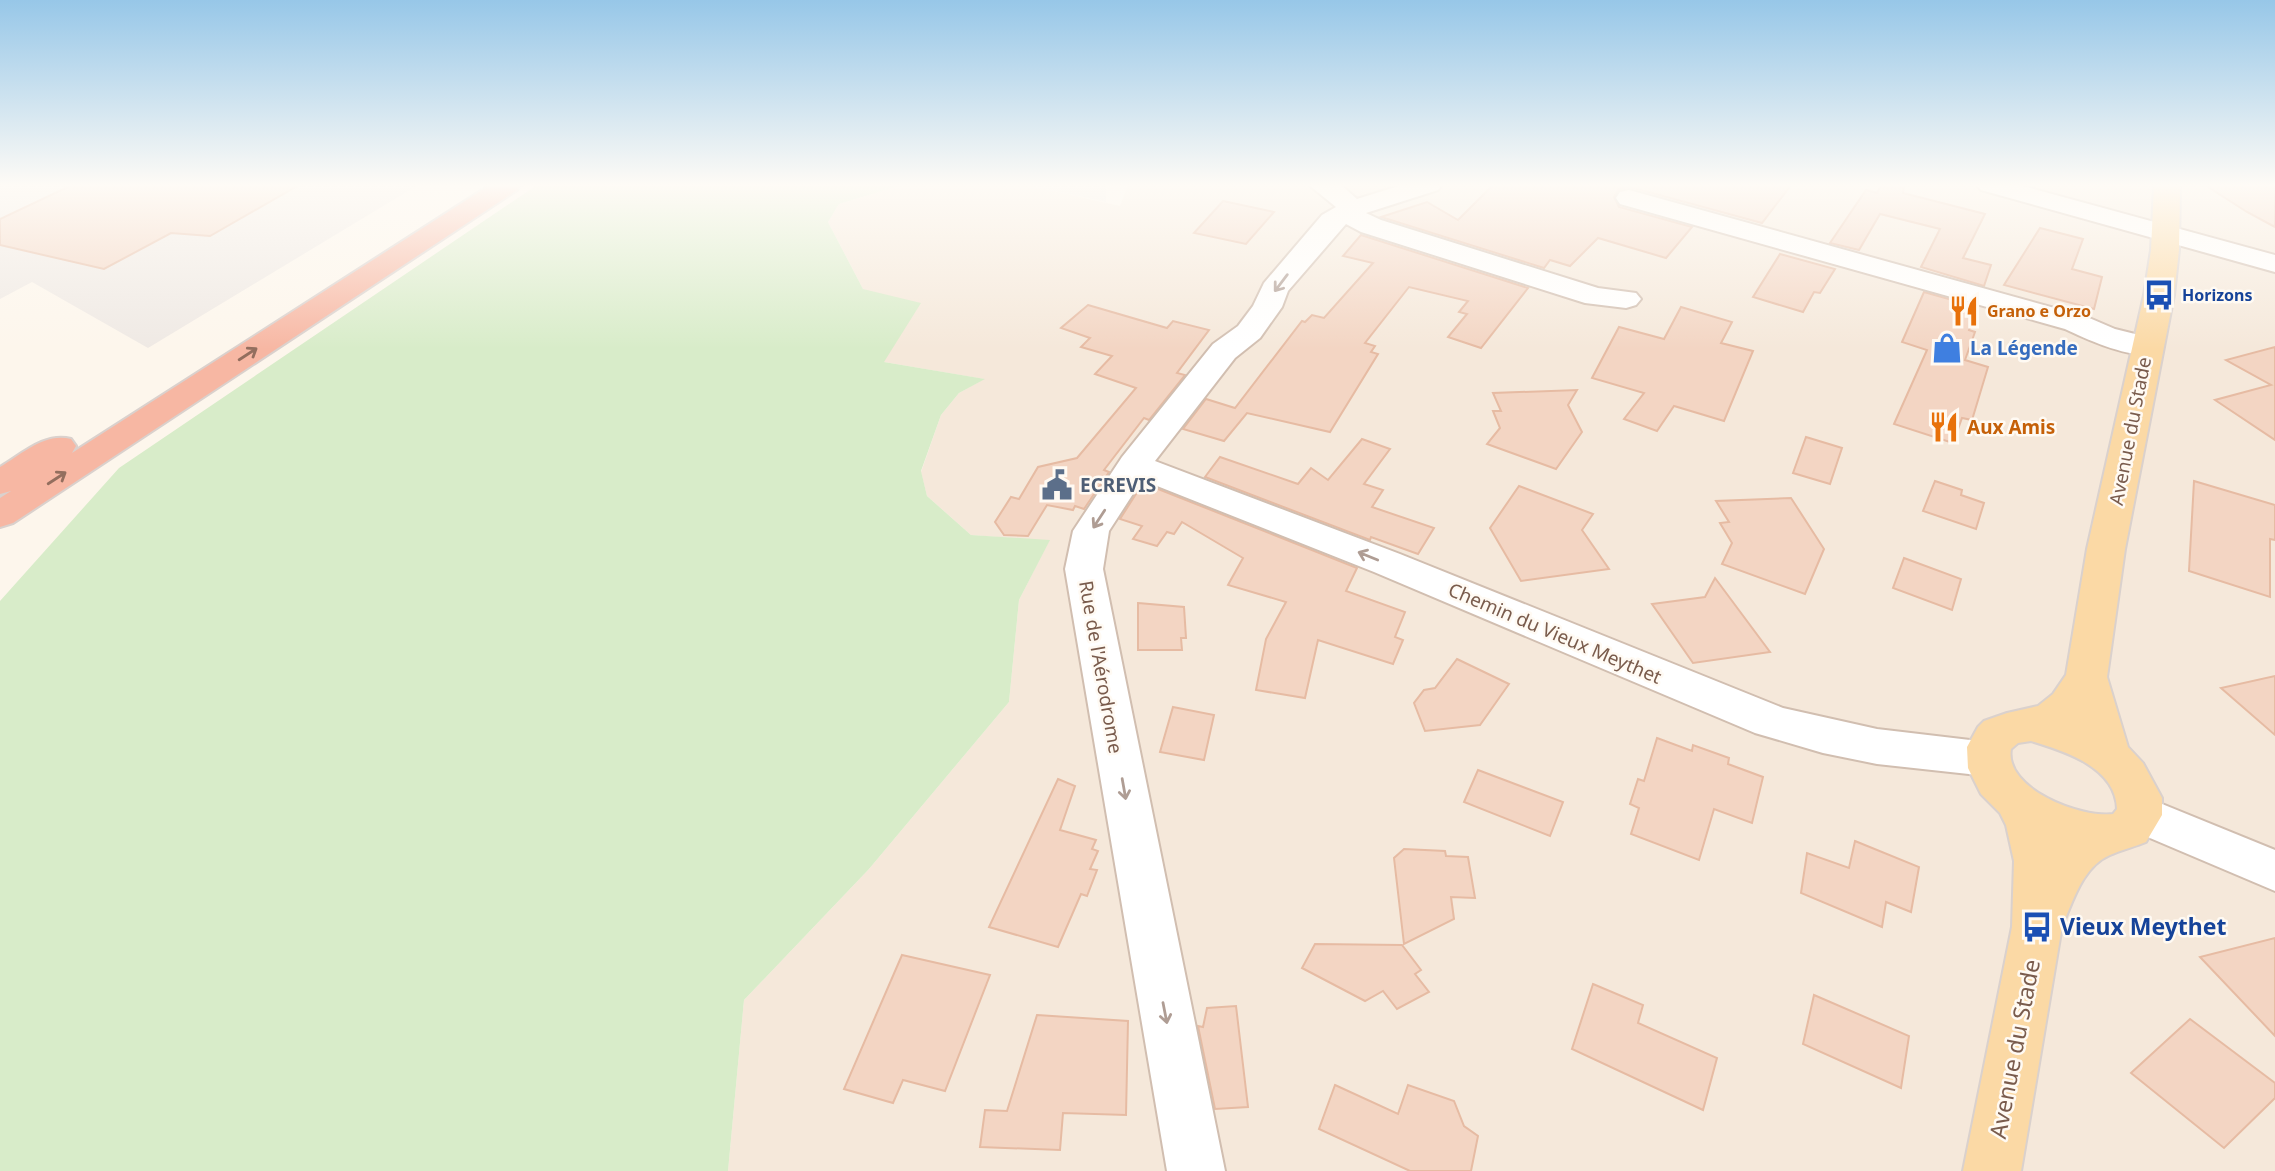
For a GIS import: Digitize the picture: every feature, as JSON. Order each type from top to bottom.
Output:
[{"type":"highway","points":[[0,483],[385,240]]},
{"type":"highway","points":[[0,515],[424,240]]},
{"type":"main road","name":"Avenue du Stade","points":[[2110,757],[2101,734],[2087,677],[2106,548],[2159,295],[2164,240]]},
{"type":"main road","name":"Avenue du Stade","points":[[2037,726],[2055,717],[2072,700],[2087,677]]},
{"type":"main road","points":[[2037,726],[2062,731],[2087,742],[2110,757],[2129,776],[2139,796],[2121,824],[2060,827],[2018,804],[2002,789],[1992,774],[1987,759],[1989,744],[1999,733],[2015,727],[2037,726]]},
{"type":"main road","name":"Avenue du Stade","points":[[1992,1171],[2038,927],[2038,861],[2029,823],[2018,804]]},
{"type":"main road","name":"Avenue du Stade","points":[[2038,927],[2061,869],[2083,846],[2121,824]]},
{"type":"street","name":"Rue de l'Aérodrome","points":[[1196,1171],[1084,569],[1086,547],[1091,531],[1134,465],[1224,351],[1249,332],[1267,307],[1274,289],[1316,240]]},
{"type":"street","points":[[1414,240],[1595,297],[1626,299]]},
{"type":"street","points":[[1778,240],[2076,323],[2104,336],[2148,347]]},
{"type":"street","points":[[2186,240],[2275,264]]},
{"type":"street","name":"Chemin du Vieux Meythet","points":[[1134,465],[1798,731],[1874,747],[1987,759]]},
{"type":"street","points":[[2121,824],[2275,871]]},
{"type":"shaded area","points":[[0,240],[327,240],[148,348],[32,282],[0,299]]},
{"type":"shaded area","points":[[837,240],[2275,240],[2275,1171],[728,1171],[744,1000],[869,869],[1009,702],[1019,600],[1049,541],[971,535],[927,496],[921,472],[941,415],[959,393],[984,379],[884,362],[863,289]]},
{"type":"green space","points":[[456,240],[837,240],[863,289],[921,303],[884,362],[985,379],[959,393],[941,415],[921,471],[927,496],[971,535],[1050,540],[1019,600],[1009,702],[869,869],[744,1000],[728,1171],[0,1171],[0,601],[119,468]]},
{"type":"building","points":[[0,240],[159,240],[104,269],[0,245]]},
{"type":"building","points":[[1225,240],[1250,240],[1246,244]]},
{"type":"building","points":[[1357,240],[1376,240],[1528,288],[1481,348],[1448,337],[1467,314],[1459,312],[1468,301],[1409,287],[1365,343],[1375,346],[1371,352],[1378,354],[1330,432],[1247,413],[1224,441],[1183,429],[1206,399],[1235,408],[1302,321],[1305,322],[1312,315],[1324,318],[1373,263],[1343,256]]},
{"type":"building","points":[[1453,240],[1596,240],[1570,266],[1550,260],[1544,268]]},
{"type":"building","points":[[1604,240],[1681,240],[1666,258]]},
{"type":"building","points":[[1832,240],[1865,240],[1859,250],[1830,243]]},
{"type":"building","points":[[1935,240],[1972,240],[1963,258],[1991,265],[1984,286],[1921,267]]},
{"type":"building","points":[[2033,240],[2083,240],[2072,269],[2102,277],[2094,309],[2004,285]]},
{"type":"building","points":[[1780,254],[1835,269],[1820,293],[1814,292],[1803,312],[1753,297]]},
{"type":"building","points":[[1924,292],[1977,307],[1969,330],[1975,332],[1965,360],[1988,367],[1972,420],[1962,418],[1953,443],[1894,424],[1927,350],[1902,342]]},
{"type":"building","points":[[1088,305],[1167,328],[1173,321],[1209,330],[1177,373],[1185,375],[1149,420],[1144,418],[1104,470],[1109,472],[1084,509],[1075,506],[1073,510],[1047,505],[1028,536],[1004,535],[995,522],[1011,497],[1019,499],[1038,467],[1077,458],[1136,388],[1095,374],[1112,356],[1081,347],[1090,338],[1061,328]]},
{"type":"building","points":[[1681,307],[1732,322],[1721,343],[1753,351],[1724,421],[1674,406],[1657,431],[1624,419],[1644,393],[1592,378],[1619,327],[1664,339]]},
{"type":"building","points":[[2275,347],[2275,440],[2215,400],[2271,385],[2226,360]]},
{"type":"building","points":[[1577,390],[1568,405],[1582,432],[1556,469],[1487,444],[1500,428],[1493,411],[1501,411],[1493,393]]},
{"type":"building","points":[[1806,437],[1842,448],[1830,484],[1793,473]]},
{"type":"building","points":[[1362,439],[1390,449],[1364,484],[1383,490],[1372,507],[1434,528],[1418,554],[1371,537],[1370,540],[1205,477],[1220,457],[1298,484],[1311,468],[1328,480]]},
{"type":"building","points":[[1935,481],[1962,490],[1961,495],[1984,503],[1976,529],[1923,511]]},
{"type":"building","points":[[2194,481],[2275,505],[2275,540],[2270,539],[2270,597],[2189,571]]},
{"type":"building","points":[[1143,483],[1357,568],[1346,591],[1405,612],[1395,637],[1403,640],[1393,664],[1318,640],[1305,698],[1256,690],[1266,639],[1286,602],[1228,585],[1243,558],[1182,522],[1174,534],[1167,532],[1157,546],[1133,539],[1142,526],[1120,519]]},
{"type":"building","points":[[1519,486],[1593,514],[1582,530],[1609,569],[1521,581],[1490,528]]},
{"type":"building","points":[[1791,498],[1824,549],[1805,594],[1722,564],[1732,543],[1720,523],[1729,522],[1716,501]]},
{"type":"building","points":[[1904,558],[1961,579],[1952,610],[1893,588]]},
{"type":"building","points":[[1715,578],[1770,652],[1693,663],[1652,604],[1705,597]]},
{"type":"building","points":[[1138,603],[1184,607],[1186,638],[1181,638],[1182,650],[1138,650]]},
{"type":"building","points":[[1457,659],[1509,684],[1480,725],[1425,731],[1414,703],[1424,690],[1435,688]]},
{"type":"building","points":[[2275,676],[2275,735],[2221,688]]},
{"type":"building","points":[[1173,707],[1214,715],[1204,760],[1160,752]]},
{"type":"building","points":[[1657,738],[1692,751],[1693,745],[1729,758],[1728,764],[1763,777],[1752,823],[1714,809],[1699,860],[1631,834],[1639,808],[1630,804],[1638,779],[1644,781]]},
{"type":"building","points":[[1478,770],[1563,802],[1550,836],[1464,802]]},
{"type":"building","points":[[1058,779],[1075,786],[1060,830],[1096,840],[1092,849],[1098,851],[1090,869],[1097,870],[1087,896],[1081,894],[1058,947],[989,927]]},
{"type":"building","points":[[1855,841],[1919,867],[1911,912],[1886,902],[1882,927],[1801,893],[1807,853],[1849,868]]},
{"type":"building","points":[[1404,849],[1445,851],[1446,856],[1468,857],[1475,898],[1451,897],[1454,919],[1404,944],[1394,858]]},
{"type":"building","points":[[2275,938],[2275,1036],[2200,957]]},
{"type":"building","points":[[1315,944],[1402,945],[1421,970],[1415,974],[1429,992],[1397,1009],[1383,991],[1365,1001],[1302,968]]},
{"type":"building","points":[[902,955],[990,975],[945,1091],[903,1080],[893,1103],[844,1089]]},
{"type":"building","points":[[1593,984],[1643,1005],[1638,1023],[1717,1058],[1703,1110],[1572,1049]]},
{"type":"building","points":[[1814,995],[1909,1036],[1901,1088],[1803,1044]]},
{"type":"building","points":[[1236,1006],[1248,1107],[1215,1109],[1198,1026],[1203,1027],[1207,1008]]},
{"type":"building","points":[[1037,1015],[1128,1021],[1126,1115],[1063,1113],[1060,1150],[980,1147],[985,1110],[1007,1111]]},
{"type":"building","points":[[2190,1019],[2275,1083],[2275,1098],[2224,1148],[2131,1073]]},
{"type":"building","points":[[1335,1085],[1398,1114],[1408,1085],[1454,1101],[1464,1126],[1478,1136],[1471,1171],[1410,1171],[1319,1129]]},
{"type":"place","name":"Horizons","points":[[2159,295]]},
{"type":"place","name":"Grano e Orzo","points":[[1964,311]]},
{"type":"place","name":"La Légende","points":[[1947,348]]},
{"type":"place","name":"Aux Amis","points":[[1944,427]]},
{"type":"place","name":"ECREVIS","points":[[1057,485]]},
{"type":"place","name":"Vieux Meythet","points":[[2037,927]]}]
